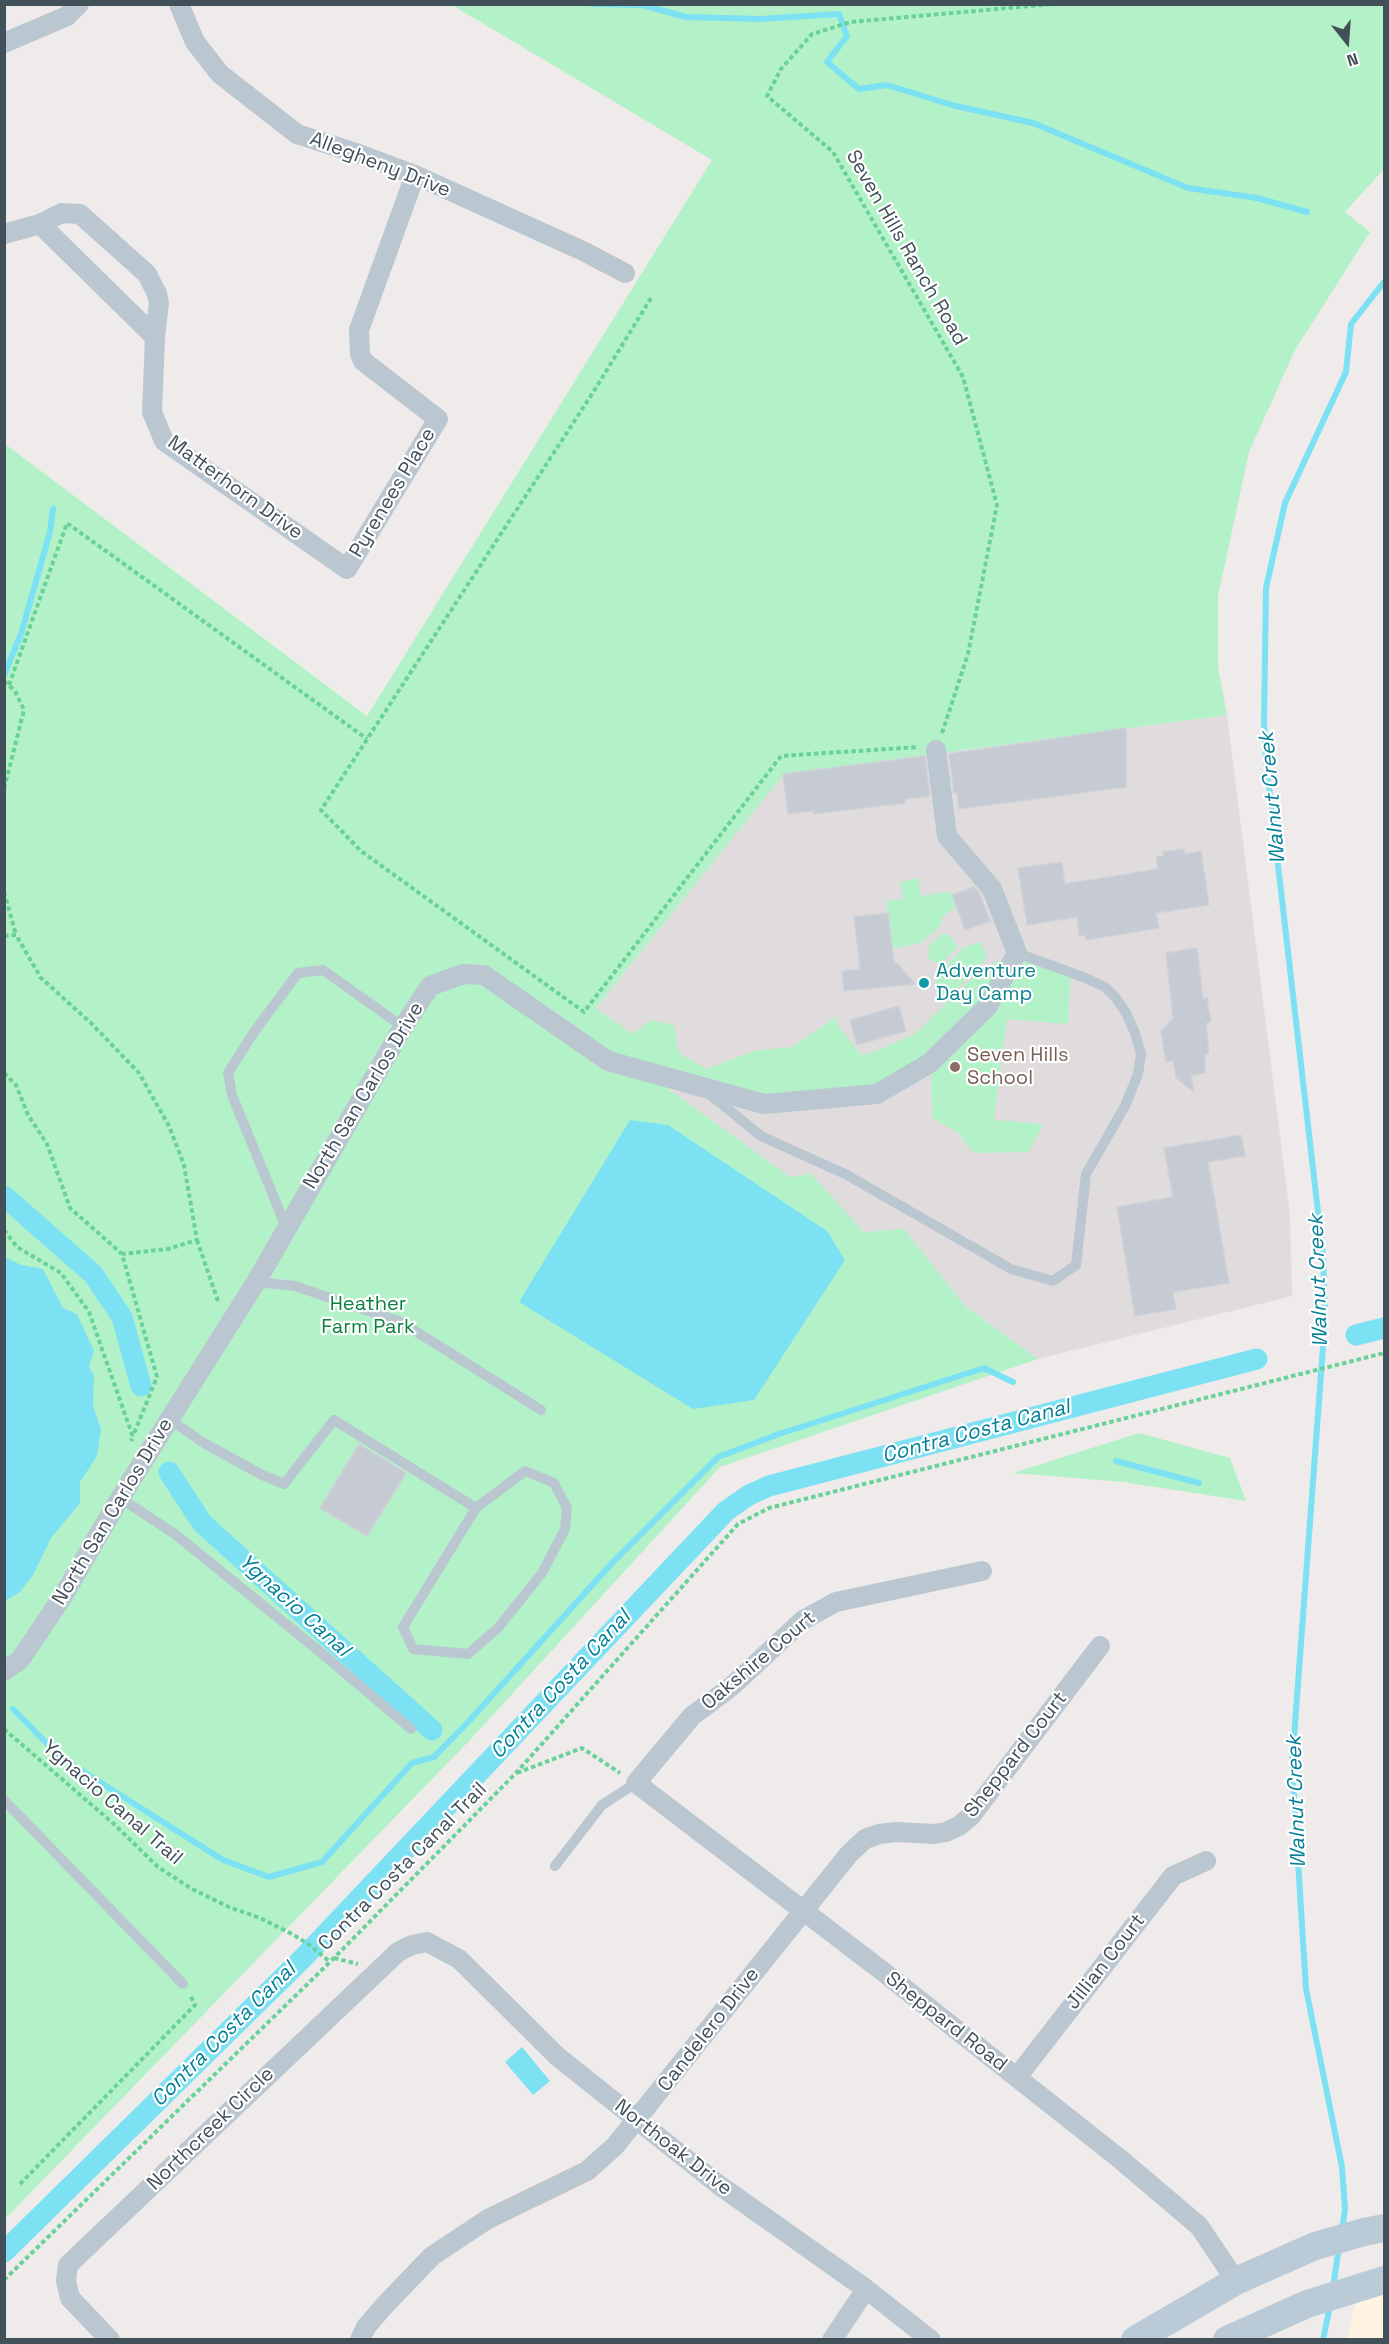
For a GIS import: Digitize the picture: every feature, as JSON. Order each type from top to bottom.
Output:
[{"type":"main road","points":[[1135,2340],[1236,2281],[1315,2246],[1374,2230]]},
{"type":"main road","points":[[1227,2340],[1307,2304],[1372,2283]]},
{"type":"street","points":[[4,43],[67,16],[79,4]]},
{"type":"street","name":"Allegheny Drive","points":[[180,4],[195,42],[220,74],[297,134],[359,154],[421,178],[584,251],[625,273]]},
{"type":"street","name":"Pyrenees Place","points":[[347,568],[438,419],[363,361],[359,345],[359,330],[421,178]]},
{"type":"street","name":"Matterhorn Drive","points":[[4,234],[39,224],[62,213],[80,214],[147,274],[159,303],[155,337],[152,412],[164,441],[347,568]]},
{"type":"street","points":[[39,224],[155,337]]},
{"type":"street","points":[[936,748],[947,836],[992,889],[1017,953]]},
{"type":"street","name":"North San Carlos Drive","points":[[4,1671],[20,1660],[63,1596],[120,1498],[226,1326],[256,1282],[403,1027],[430,986],[463,974],[484,975],[608,1061],[764,1104],[877,1094],[930,1063],[988,1006],[1017,953]]},
{"type":"street","name":"Oakshire Court","points":[[636,1784],[692,1716],[732,1686],[803,1620],[836,1602],[982,1571]]},
{"type":"street","name":"Sheppard Court","points":[[804,1911],[849,1854],[865,1839],[879,1833],[934,1834],[946,1832],[959,1826],[971,1816],[1100,1646]]},
{"type":"street","name":"Sheppard Road","points":[[636,1784],[804,1911],[1120,2159],[1199,2226],[1236,2281]]},
{"type":"street","name":"Jillian Court","points":[[1017,2077],[1173,1876],[1206,1861]]},
{"type":"street","name":"Candelero Drive","points":[[360,2340],[366,2327],[384,2306],[432,2256],[489,2219],[587,2171],[615,2146],[804,1911]]},
{"type":"street","name":"Northoak Drive","points":[[427,1942],[459,1959],[558,2057],[719,2185],[866,2289],[931,2340]]},
{"type":"street","name":"Northcreek Circle","points":[[110,2340],[70,2298],[66,2281],[68,2265],[398,1952],[412,1945],[427,1942]]},
{"type":"street","points":[[832,2340],[866,2289]]},
{"type":"lane","points":[[700,1086],[762,1136],[845,1174],[1011,1269],[1053,1281],[1076,1265],[1086,1174],[1125,1106],[1138,1074],[1141,1054],[1126,1013],[1116,998],[1104,987],[1017,953]]},
{"type":"lane","points":[[286,1227],[232,1095],[228,1073],[254,1032],[298,973],[323,970],[403,1027]]},
{"type":"lane","points":[[256,1282],[295,1286],[400,1322],[540,1410]]},
{"type":"lane","points":[[169,1419],[204,1443],[262,1475],[284,1484],[334,1420],[476,1508]]},
{"type":"lane","points":[[525,1471],[554,1483],[567,1508],[565,1529],[542,1573],[498,1628],[468,1654],[413,1649],[403,1627],[476,1508],[525,1471]]},
{"type":"lane","points":[[120,1498],[175,1534],[411,1729]]},
{"type":"lane","points":[[555,1866],[602,1805],[636,1784]]},
{"type":"lane","points":[[4,1800],[183,1984]]},
{"type":"path","name":"Seven Hills Ranch Road","points":[[936,748],[968,654],[997,505],[963,377],[833,152],[766,96],[781,69],[812,34],[850,22],[1053,4]]},
{"type":"path","points":[[651,298],[594,391],[321,810],[360,851],[584,1012],[781,756],[936,748]]},
{"type":"path","points":[[9,685],[67,523],[367,740]]},
{"type":"path","points":[[4,681],[15,691],[24,710],[4,789]]},
{"type":"path","points":[[4,892],[16,935],[41,978],[91,1023],[139,1073],[169,1126],[184,1165],[197,1240],[226,1326]]},
{"type":"path","points":[[4,936],[16,935]]},
{"type":"path","points":[[4,1073],[16,1085],[28,1115],[47,1144],[70,1208],[122,1254],[157,1377],[130,1444]]},
{"type":"path","points":[[4,1230],[17,1247],[61,1273],[89,1312],[133,1437]]},
{"type":"path","points":[[122,1254],[168,1249],[197,1240]]},
{"type":"path","name":"Contra Costa Canal Trail","points":[[4,2280],[330,1962],[516,1773],[738,1524],[769,1508],[1384,1353]]},
{"type":"path","name":"Ygnacio Canal Trail","points":[[4,1729],[115,1825],[158,1867],[192,1889],[260,1918],[307,1942],[330,1962]]},
{"type":"path","points":[[516,1773],[582,1748],[636,1784]]},
{"type":"path","points":[[20,2184],[195,2004],[183,1984]]},
{"type":"shaded area","name":"Seven Hills School","points":[[1227,715],[1290,1215],[1292,1296],[1038,1359],[582,1026],[783,774]]},
{"type":"shaded area","points":[[1384,2280],[1384,2339],[1347,2340],[1359,2286]]},
{"type":"green space","name":"Heather Farm Park","points":[[452,5],[1384,5],[1384,169],[1345,212],[1370,232],[1295,350],[1249,452],[1218,596],[1218,667],[1227,715],[784,774],[596,1008],[632,1034],[652,1020],[674,1025],[679,1053],[706,1069],[754,1051],[792,1047],[837,1016],[838,1025],[861,1055],[871,1053],[915,1034],[981,969],[1017,953],[1071,973],[1068,1024],[1007,1019],[994,1120],[1044,1124],[1028,1152],[974,1153],[958,1133],[932,1117],[931,1063],[877,1094],[764,1104],[667,1078],[667,1088],[790,1177],[811,1174],[864,1232],[904,1229],[965,1306],[1038,1359],[720,1467],[469,1741],[5,2219],[5,444],[367,716],[712,160]]},
{"type":"green space","points":[[918,877],[921,896],[950,891],[956,907],[943,916],[940,926],[921,943],[893,949],[886,901],[903,899],[901,882]]},
{"type":"green space","points":[[943,933],[949,934],[958,947],[944,961],[934,963],[928,957],[929,946]]},
{"type":"green space","points":[[981,942],[987,958],[941,1005],[935,999],[937,994],[936,969],[947,965],[964,947]]},
{"type":"green space","points":[[1139,1433],[1230,1458],[1246,1501],[1123,1482],[1013,1473]]},
{"type":"water","points":[[630,1120],[668,1125],[827,1231],[845,1260],[754,1400],[693,1409],[519,1302]]},
{"type":"water","points":[[5,1257],[21,1265],[43,1269],[63,1308],[77,1314],[94,1351],[89,1366],[94,1376],[93,1406],[101,1429],[97,1456],[80,1482],[80,1503],[51,1538],[33,1575],[20,1592],[5,1601]]},
{"type":"water","points":[[522,2047],[550,2081],[533,2095],[505,2062]]},
{"type":"building","points":[[1126,728],[1126,787],[959,809],[957,793],[954,793],[949,754]]},
{"type":"building","points":[[925,756],[930,796],[905,799],[905,803],[814,814],[814,811],[788,814],[783,774]]},
{"type":"building","points":[[1184,849],[1185,854],[1201,851],[1209,905],[1156,913],[1159,928],[1086,940],[1085,935],[1079,936],[1077,917],[1027,925],[1018,868],[1062,862],[1065,884],[1158,869],[1156,857],[1164,856],[1163,852]]},
{"type":"building","points":[[974,887],[979,892],[990,921],[965,930],[952,895]]},
{"type":"building","points":[[888,913],[894,963],[897,963],[915,984],[844,991],[842,971],[860,969],[854,917]]},
{"type":"building","points":[[1197,948],[1203,999],[1207,998],[1211,1022],[1206,1023],[1209,1053],[1205,1054],[1205,1073],[1191,1076],[1194,1092],[1176,1078],[1173,1060],[1166,1062],[1161,1031],[1173,1018],[1166,953]]},
{"type":"building","points":[[899,1006],[906,1031],[857,1045],[850,1020]]},
{"type":"building","points":[[1241,1135],[1245,1156],[1208,1162],[1229,1283],[1173,1292],[1176,1309],[1135,1316],[1117,1207],[1173,1197],[1164,1148]]},
{"type":"building","points":[[359,1444],[406,1473],[367,1536],[320,1508]]},
{"type":"waterway","points":[[592,4],[642,5],[686,17],[760,19],[839,14],[847,36],[827,62],[859,89],[887,85],[952,105],[1033,123],[1188,188],[1257,198],[1307,212]]},
{"type":"waterway","name":"Walnut Creek","points":[[1342,2231],[1345,2209],[1342,2167],[1306,1989],[1292,1764],[1325,1320],[1323,1255],[1266,761],[1264,723],[1266,588],[1285,503],[1346,372],[1351,324],[1384,282]]},
{"type":"waterway","points":[[4,675],[21,634],[50,532],[53,509]]},
{"type":"waterway","name":"Ygnacio Canal","points":[[4,1196],[93,1274],[122,1317],[141,1386]]},
{"type":"waterway","name":"Contra Costa Canal","points":[[1356,1335],[1384,1328]]},
{"type":"waterway","name":"Contra Costa Canal","points":[[4,2252],[304,1957],[726,1511],[749,1495],[769,1486],[1257,1359]]},
{"type":"waterway","points":[[13,1709],[60,1757],[223,1860],[269,1877],[322,1862],[412,1763],[434,1757],[613,1562],[718,1457],[779,1434],[984,1368],[1013,1382]]},
{"type":"waterway","points":[[1116,1461],[1199,1483]]},
{"type":"waterway","name":"Ygnacio Canal","points":[[169,1472],[202,1523],[432,1730]]},
{"type":"waterway","name":"Walnut Creek","points":[[1333,2287],[1339,2247]]},
{"type":"waterway","name":"Walnut Creek","points":[[1323,2340],[1330,2306]]},
{"type":"place","name":"Adventure Day Camp","points":[[924,983]]},
{"type":"place","name":"Seven Hills School","points":[[955,1067]]}]
